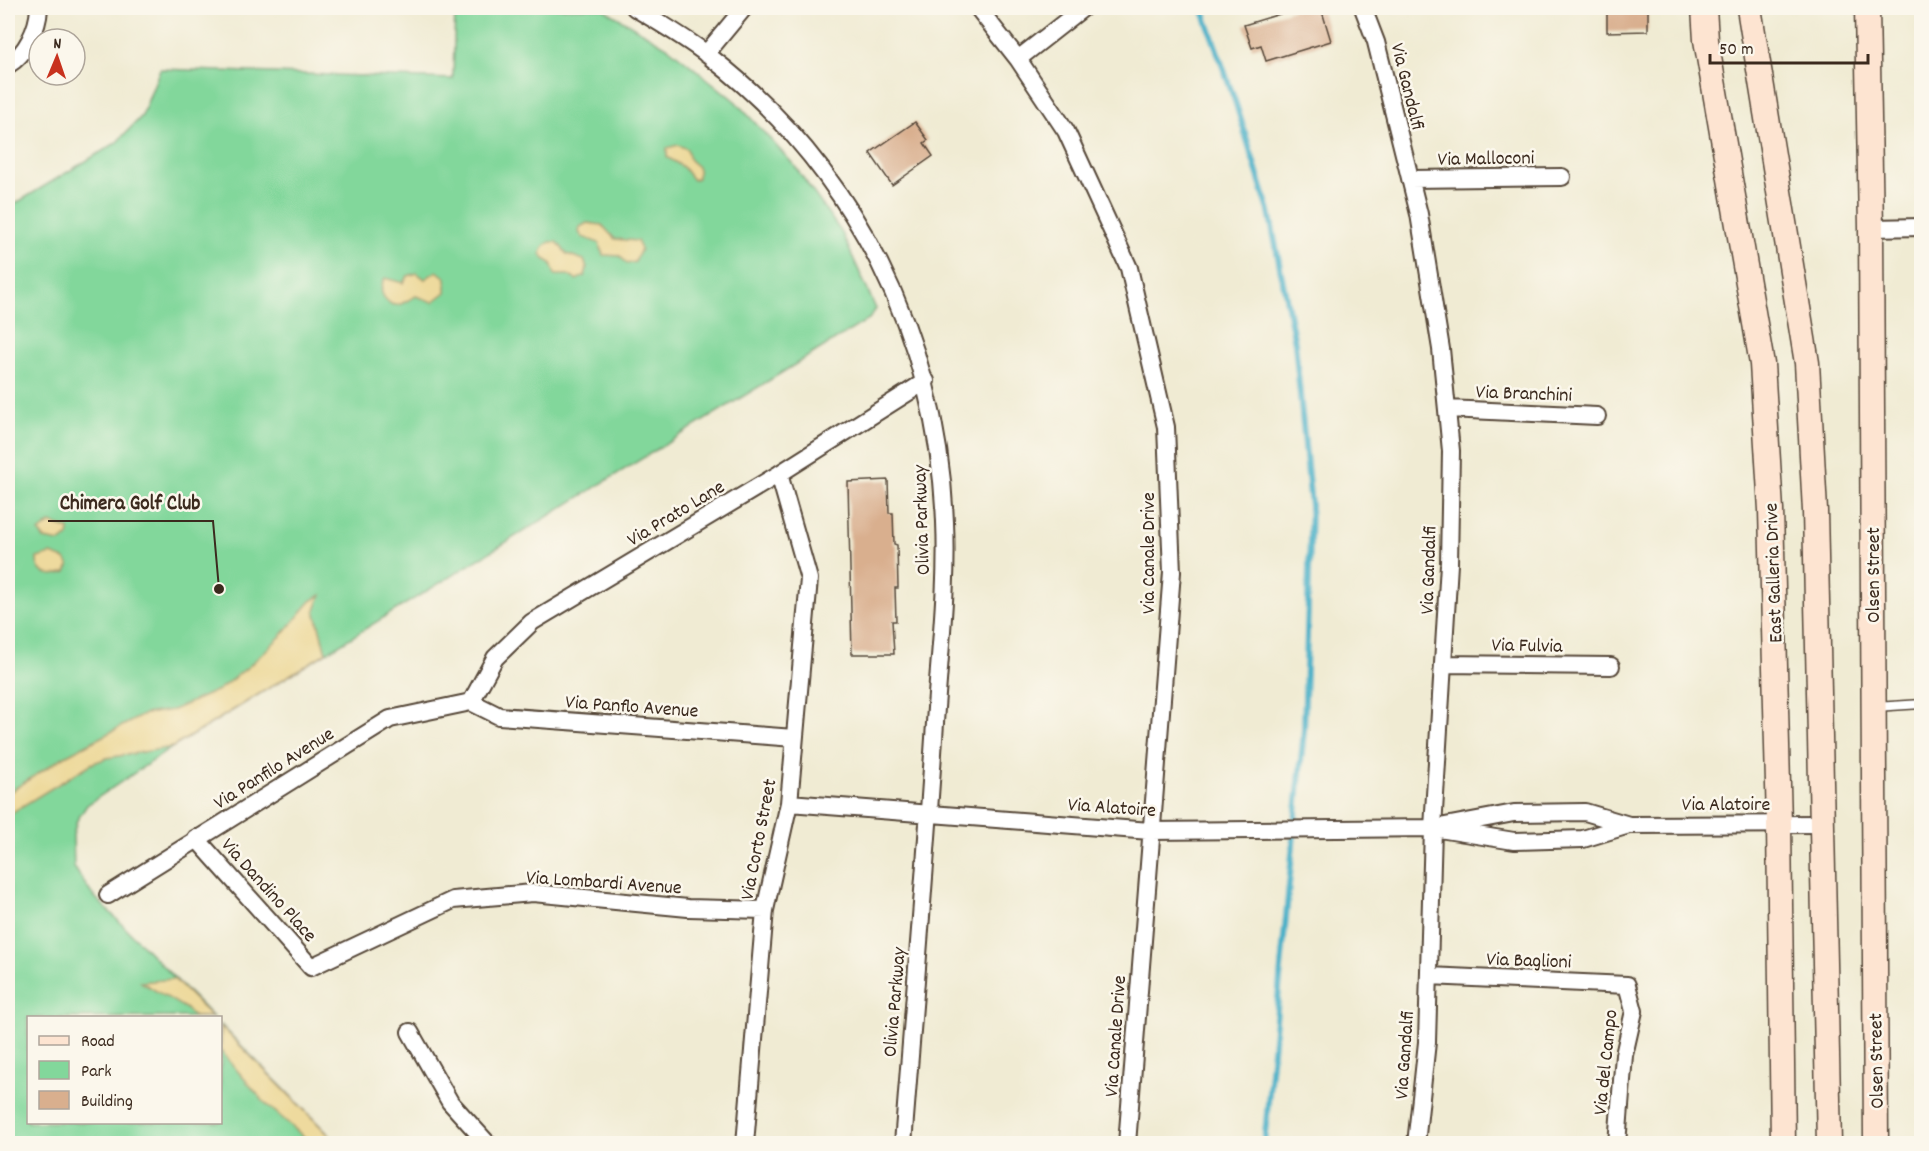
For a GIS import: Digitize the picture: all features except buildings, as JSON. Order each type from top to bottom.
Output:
[{"type":"main road","name":"East Galleria Drive","points":[[1704,8],[1706,40],[1762,364],[1771,510],[1779,824],[1783,1143]]},
{"type":"main road","points":[[1749,8],[1807,363],[1815,511],[1829,1143]]},
{"type":"main road","name":"Olsen Street","points":[[1867,8],[1871,228],[1876,1143]]},
{"type":"street","points":[[8,65],[17,59],[31,39],[39,8]]},
{"type":"street","name":"Olivia Parkway","points":[[635,8],[706,54],[769,108],[844,199],[871,244],[894,292],[926,381],[939,445],[945,524],[929,814],[903,1143]]},
{"type":"street","points":[[706,54],[744,8]]},
{"type":"street","name":"Via Canale Drive","points":[[978,8],[1018,59],[1066,131],[1129,268],[1166,427],[1172,572],[1127,1143]]},
{"type":"street","points":[[1018,59],[1083,8]]},
{"type":"street","name":"Via Gandalfi","points":[[1363,8],[1376,42],[1419,214],[1441,349],[1451,451],[1449,564],[1433,828],[1427,1042],[1416,1143]]},
{"type":"street","name":"Via Malloconi","points":[[1410,179],[1562,177]]},
{"type":"street","points":[[1871,228],[1922,227]]},
{"type":"street","name":"Via Prato Lane","points":[[471,702],[495,658],[532,622],[779,474],[926,381]]},
{"type":"street","name":"Via Branchini","points":[[1448,410],[1597,416]]},
{"type":"street","name":"Via Corto Street","points":[[745,1143],[765,910],[789,803],[809,579],[779,474]]},
{"type":"street","name":"Via Fulvia","points":[[1443,664],[1611,666]]},
{"type":"street","name":"Via Panflo Avenue","points":[[471,702],[499,716],[794,738]]},
{"type":"street","name":"Via Panfilo Avenue","points":[[108,895],[390,719],[471,702]]},
{"type":"street","name":"Via Alatoire","points":[[789,803],[1150,831],[1433,828],[1526,840],[1583,839],[1629,825],[1822,824]]},
{"type":"street","name":"Via Alatoire","points":[[1433,828],[1514,813],[1585,812],[1629,825]]},
{"type":"street","name":"Via Dandino Place","points":[[196,838],[311,967]]},
{"type":"street","name":"Via Lombardi Avenue","points":[[311,967],[453,900],[533,893],[688,908],[765,910]]},
{"type":"street","name":"Via Baglioni","points":[[1429,976],[1627,985]]},
{"type":"street","name":"Via del Campo","points":[[1617,1143],[1624,1055],[1634,1011],[1627,985]]},
{"type":"street","points":[[410,1032],[450,1102],[488,1143]]},
{"type":"lane","points":[[1872,707],[1922,704]]},
{"type":"green space","points":[[455,8],[602,8],[669,48],[735,101],[794,165],[842,233],[876,309],[869,319],[173,747],[87,805],[77,820],[73,835],[74,867],[91,893],[212,1016],[27,1016],[27,1124],[222,1124],[222,1026],[337,1143],[8,1143],[8,208],[116,143],[142,116],[160,69],[453,79]]},
{"type":"sand","points":[[678,145],[687,149],[690,160],[698,167],[698,178],[693,180],[683,167],[667,157],[667,148]]},
{"type":"sand","points":[[587,223],[602,225],[615,239],[637,241],[641,249],[635,262],[627,264],[620,256],[603,255],[599,243],[582,237],[579,232],[580,227]]},
{"type":"sand","points":[[550,242],[557,242],[567,254],[584,260],[587,268],[585,276],[576,280],[568,275],[555,275],[551,263],[544,259],[541,253],[544,246]]},
{"type":"sand","points":[[437,271],[446,278],[446,292],[433,302],[416,296],[401,304],[393,305],[382,293],[385,278],[403,283],[408,276],[417,273],[425,279]]},
{"type":"sand","points":[[50,523],[69,529],[68,537],[60,542],[44,539],[39,532]]},
{"type":"sand","points":[[51,554],[65,559],[69,566],[66,572],[50,575],[42,572],[37,564],[37,558]]},
{"type":"sand","points":[[321,595],[315,610],[326,653],[173,747],[107,758],[91,764],[8,815],[8,793],[65,756],[145,714],[173,710],[218,690],[248,667],[282,635],[311,601]]},
{"type":"sand","points":[[174,979],[211,1016],[193,1016],[185,1008],[141,982]]},
{"type":"sand","points":[[222,1027],[337,1143],[311,1143],[264,1102],[222,1051]]},
{"type":"waterway","points":[[1202,8],[1236,104],[1269,211],[1295,343],[1311,506],[1304,730],[1264,1144]]},
{"type":"place","name":"Chimera Golf Club","points":[[219,589]]}]
